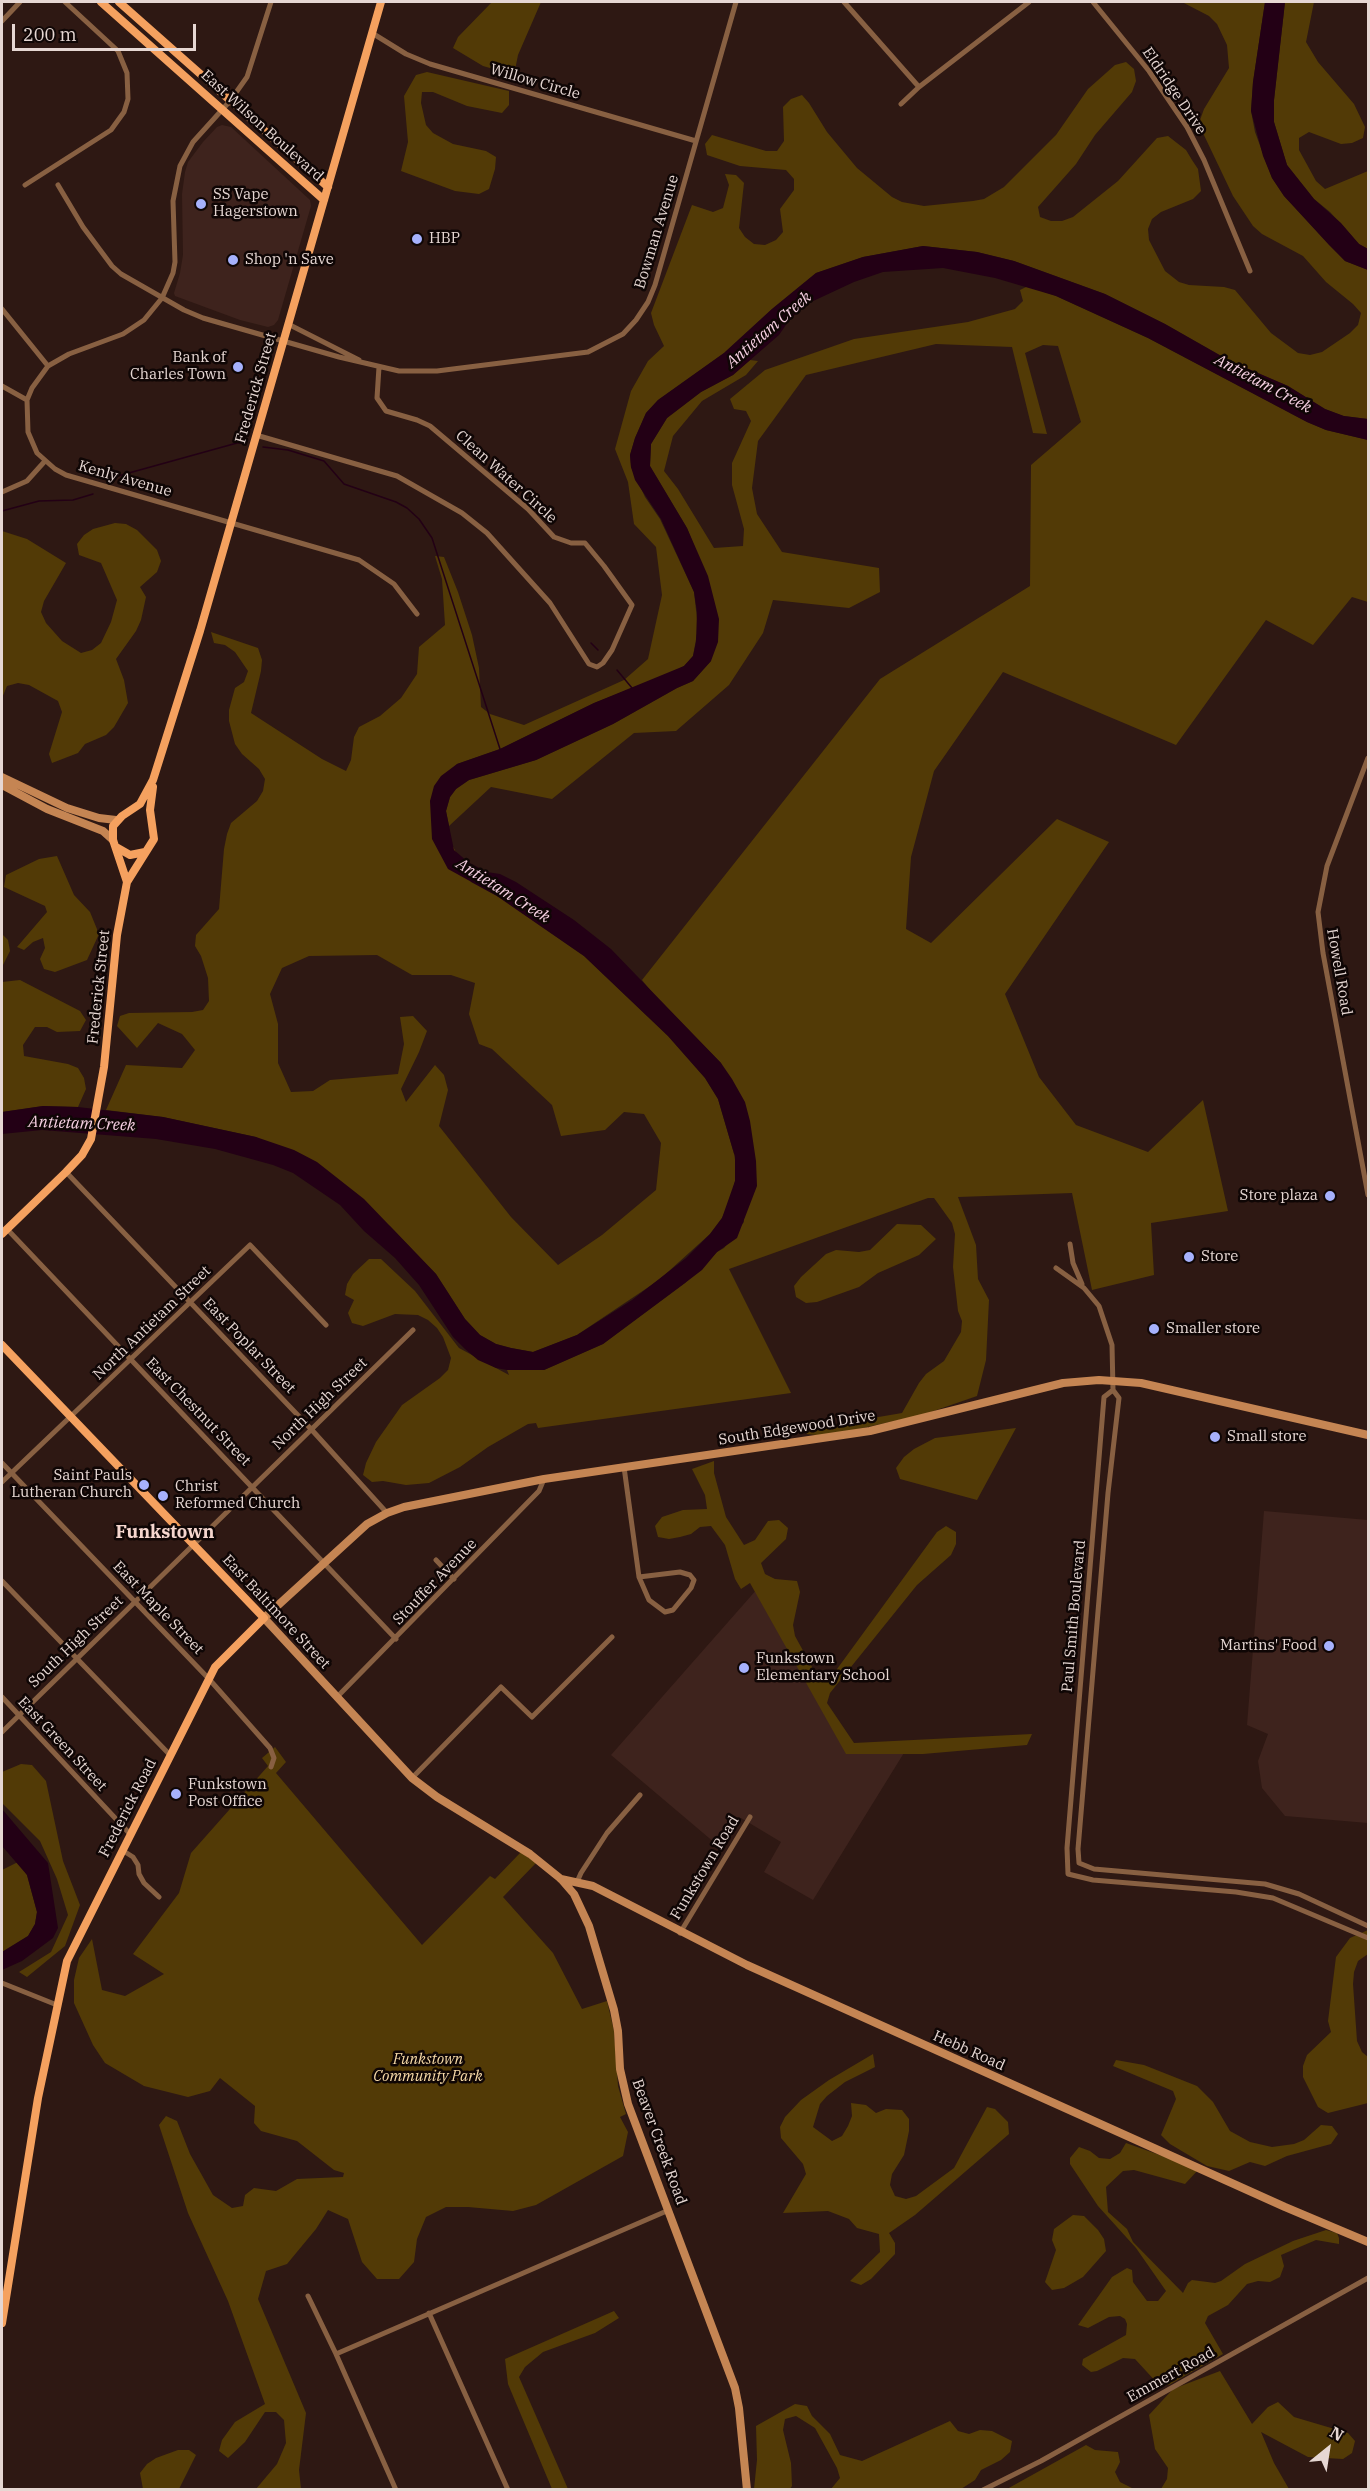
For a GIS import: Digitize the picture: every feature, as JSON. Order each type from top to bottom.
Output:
[{"type":"main road","name":"East Wilson Boulevard","points":[[101,2],[324,200]]},
{"type":"main road","name":"East Wilson Boulevard","points":[[119,2],[328,187]]},
{"type":"main road","name":"Frederick Street","points":[[152,825],[150,800],[153,780],[232,522],[381,2]]},
{"type":"main road","points":[[264,147],[270,144],[292,163],[301,163]]},
{"type":"main road","name":"Frederick Street","points":[[128,813],[140,804],[153,780]]},
{"type":"main road","points":[[128,813],[142,815],[152,825],[154,839],[147,850],[130,855],[114,843],[111,833],[116,820],[128,813]]},
{"type":"main road","name":"Frederick Street","points":[[114,843],[127,882]]},
{"type":"main road","name":"Frederick Street","points":[[66,1172],[82,1155],[91,1139],[100,1096],[112,971],[127,882],[147,850]]},
{"type":"main road","points":[[4,1231],[66,1172]]},
{"type":"main road","name":"East Baltimore Street","points":[[2,1345],[264,1618]]},
{"type":"main road","name":"Frederick Road","points":[[2,2323],[36,2109],[57,2005],[72,1949],[209,1679],[220,1662],[264,1618]]},
{"type":"street","points":[[2,21],[20,2]]},
{"type":"street","points":[[25,185],[111,130],[123,112],[128,99],[128,73],[118,51],[65,2]]},
{"type":"street","points":[[2,386],[27,400],[32,388],[48,366],[69,354],[123,334],[144,320],[162,298],[171,279],[175,262],[173,201],[180,166],[193,142],[230,100],[250,69],[271,2]]},
{"type":"street","name":"Bowman Avenue","points":[[58,185],[83,227],[111,266],[192,314],[376,367],[419,372],[588,352],[623,334],[648,302],[655,285],[736,2]]},
{"type":"street","points":[[844,2],[919,87]]},
{"type":"street","points":[[901,104],[919,87],[1029,2]]},
{"type":"street","name":"Eldridge Drive","points":[[1093,2],[1149,71],[1187,127],[1204,160],[1250,271]]},
{"type":"street","name":"Willow Circle","points":[[372,33],[406,54],[430,64],[696,141]]},
{"type":"street","points":[[2,309],[48,366]]},
{"type":"street","points":[[288,324],[376,367]]},
{"type":"street","name":"Clean Water Circle","points":[[256,435],[397,476],[462,513],[487,533],[550,603],[589,664],[597,667],[603,663],[612,650],[632,605],[604,566],[585,543],[571,543],[554,537],[528,509],[430,426],[386,411],[377,398],[376,367]]},
{"type":"street","name":"Kenly Avenue","points":[[27,400],[28,432],[37,453],[66,475],[359,560],[394,584],[417,614]]},
{"type":"street","points":[[2,492],[27,482],[45,461]]},
{"type":"street","name":"Howell Road","points":[[1368,758],[1327,866],[1318,912],[1323,952],[1368,1195]]},
{"type":"street","points":[[2,777],[67,808],[99,819],[116,820]]},
{"type":"street","points":[[2,785],[47,809],[103,831],[114,843]]},
{"type":"street","points":[[1360,1150],[1368,1148]]},
{"type":"street","name":"East Poplar Street","points":[[66,1172],[312,1429],[387,1513]]},
{"type":"street","name":"East Chestnut Street","points":[[4,1231],[131,1359],[396,1639]]},
{"type":"street","points":[[1070,1244],[1073,1263],[1084,1288]]},
{"type":"street","name":"North Antietam Street","points":[[2,1482],[250,1245],[326,1324]]},
{"type":"street","name":"Paul Smith Boulevard","points":[[1056,1268],[1084,1288],[1099,1306],[1108,1331],[1113,1360],[1113,1390],[1119,1398],[1108,1493],[1078,1849],[1079,1863],[1094,1869],[1265,1884],[1299,1894],[1368,1926]]},
{"type":"street","name":"North High Street","points":[[194,1544],[412,1330]]},
{"type":"street","name":"South Edgewood Drive","points":[[264,1618],[367,1524],[387,1513],[430,1501],[544,1479],[870,1431],[939,1416],[1055,1385],[1083,1381],[1141,1383],[1368,1435]]},
{"type":"street","name":"Paul Smith Boulevard","points":[[1113,1390],[1104,1397],[1067,1848],[1068,1874],[1093,1880],[1236,1892],[1273,1898],[1368,1938]]},
{"type":"street","name":"East Maple Street","points":[[2,1463],[209,1679],[270,1748],[274,1758],[271,1767]]},
{"type":"street","points":[[624,1467],[639,1577],[643,1591],[649,1600],[665,1612],[673,1610],[691,1588],[694,1580],[690,1575],[680,1572],[639,1577]]},
{"type":"street","name":"Stouffer Avenue","points":[[337,1697],[539,1491],[544,1479]]},
{"type":"street","name":"South High Street","points":[[2,1732],[194,1544]]},
{"type":"street","points":[[436,1560],[454,1579]]},
{"type":"street","points":[[2,1581],[170,1755]]},
{"type":"street","name":"East Baltimore Street","points":[[264,1618],[337,1697]]},
{"type":"street","points":[[412,1778],[501,1687],[532,1717],[612,1637]]},
{"type":"street","points":[[1084,1643],[1095,1645]]},
{"type":"street","name":"East Green Street","points":[[2,1697],[130,1834]]},
{"type":"street","name":"Beaver Creek Road","points":[[337,1697],[412,1778],[437,1797],[530,1854],[561,1879],[574,1894],[602,1964],[618,2031],[623,2087],[735,2388],[747,2490]]},
{"type":"street","points":[[578,1882],[581,1873],[607,1833],[640,1795]]},
{"type":"street","name":"Funkstown Road","points":[[680,1933],[750,1817]]},
{"type":"street","points":[[122,1850],[133,1857],[144,1883],[159,1897]]},
{"type":"street","name":"Hebb Road","points":[[561,1879],[578,1882],[603,1892],[680,1933],[993,2076],[1368,2242]]},
{"type":"street","points":[[2,1983],[57,2005]]},
{"type":"street","points":[[336,2354],[669,2210]]},
{"type":"street","name":"Emmert Road","points":[[983,2490],[1041,2461],[1368,2278]]},
{"type":"street","points":[[308,2296],[396,2490]]},
{"type":"street","points":[[429,2313],[508,2490]]},
{"type":"shaded area","points":[[222,125],[231,127],[310,200],[311,206],[278,320],[274,325],[268,327],[240,320],[175,296],[174,293],[183,255],[182,194],[185,172],[188,162],[203,142],[217,127]]},
{"type":"shaded area","points":[[1264,1511],[1368,1520],[1368,1823],[1285,1816],[1262,1788],[1258,1761],[1268,1734],[1247,1725]]},
{"type":"shaded area","name":"Funkstown Elementary School","points":[[758,1588],[846,1750],[907,1748],[813,1900],[764,1872],[781,1842],[741,1818],[722,1849],[611,1755]]},
{"type":"green space","points":[[492,2],[541,2],[518,55],[514,75],[483,66],[453,48],[458,37]]},
{"type":"green space","points":[[1182,2],[1265,2],[1253,82],[1251,111],[1255,132],[1272,178],[1284,196],[1345,261],[1368,270],[1368,419],[1343,416],[1325,409],[1288,386],[1230,361],[1165,324],[1105,294],[1014,261],[977,252],[923,246],[863,257],[816,273],[724,353],[658,400],[646,413],[635,438],[630,455],[631,467],[645,497],[660,519],[694,592],[698,628],[693,656],[684,666],[674,672],[594,703],[500,749],[457,764],[430,801],[471,882],[497,896],[584,956],[668,1036],[705,1078],[718,1099],[735,1157],[735,1181],[730,1201],[722,1218],[710,1234],[659,1280],[577,1335],[533,1352],[511,1348],[496,1344],[480,1335],[465,1319],[436,1274],[390,1226],[256,1137],[163,1117],[106,1110],[126,1065],[182,1068],[195,1050],[182,1034],[158,1023],[137,1048],[117,1026],[120,1016],[129,1013],[192,1012],[203,1010],[209,1001],[208,978],[195,946],[196,935],[219,909],[224,849],[231,823],[257,801],[263,791],[265,779],[259,769],[242,754],[235,744],[229,721],[229,710],[235,688],[244,682],[248,671],[235,652],[225,645],[214,643],[211,632],[258,648],[262,660],[261,671],[251,713],[322,759],[346,771],[351,760],[354,737],[359,727],[380,716],[401,698],[417,674],[419,647],[445,625],[442,579],[435,556],[444,557],[458,592],[472,635],[479,668],[481,707],[490,714],[524,725],[624,680],[648,659],[662,595],[656,547],[634,524],[628,482],[615,449],[631,391],[648,361],[664,346],[651,313],[692,205],[713,212],[723,208],[729,185],[725,174],[736,175],[744,183],[739,228],[754,244],[765,245],[776,240],[783,232],[780,209],[794,190],[794,179],[786,170],[740,166],[707,155],[705,144],[712,135],[766,151],[777,151],[784,141],[783,107],[791,99],[802,95],[827,132],[857,168],[892,197],[902,202],[924,206],[973,201],[984,199],[1004,187],[1056,135],[1088,89],[1115,65],[1126,62],[1134,69],[1136,81],[1132,92],[1095,135],[1076,164],[1038,207],[1040,217],[1051,221],[1062,221],[1073,217],[1118,181],[1157,138],[1168,136],[1186,150],[1198,169],[1201,191],[1193,199],[1161,212],[1152,219],[1148,229],[1149,240],[1165,271],[1179,282],[1189,285],[1235,290],[1271,333],[1298,353],[1310,355],[1322,352],[1350,333],[1358,325],[1361,313],[1326,282],[1303,256],[1262,234],[1253,226],[1233,196],[1202,131],[1200,120],[1204,109],[1229,68],[1227,45],[1217,24],[1209,16]],"holes":[[[377,955],[412,975],[451,975],[475,983],[469,1014],[479,1044],[492,1049],[552,1105],[561,1136],[605,1130],[624,1112],[644,1114],[661,1143],[656,1190],[602,1235],[558,1265],[511,1217],[439,1126],[448,1090],[444,1075],[435,1065],[406,1102],[401,1089],[427,1031],[413,1016],[400,1017],[404,1044],[398,1074],[330,1080],[313,1091],[291,1092],[278,1063],[278,1024],[270,994],[282,968],[309,956]]]},
{"type":"green space","points":[[1285,2],[1314,2],[1306,42],[1318,62],[1354,104],[1365,127],[1363,138],[1352,143],[1341,144],[1309,132],[1299,138],[1299,150],[1316,181],[1325,189],[1368,171],[1368,249],[1359,244],[1330,212],[1314,199],[1287,165],[1274,122],[1274,100]]},
{"type":"green space","points":[[427,72],[509,91],[509,105],[502,113],[467,106],[433,92],[422,92],[421,103],[426,125],[433,133],[453,144],[486,151],[496,157],[489,189],[479,194],[455,191],[401,171],[408,142],[404,96],[416,75]]},
{"type":"green space","points":[[1028,286],[1056,296],[1148,338],[1307,422],[1326,430],[1368,440],[1368,602],[1352,597],[1313,645],[1266,620],[1176,745],[1003,672],[934,771],[911,857],[906,929],[931,943],[1057,819],[1109,842],[1005,994],[1039,1077],[1076,1125],[1148,1152],[1203,1100],[1228,1211],[1151,1223],[1154,1275],[1092,1290],[1072,1193],[958,1197],[976,1245],[978,1279],[989,1300],[986,1360],[977,1396],[922,1415],[826,1436],[806,1434],[814,1428],[902,1413],[919,1383],[926,1374],[944,1361],[961,1332],[962,1321],[958,1311],[953,1267],[955,1234],[952,1223],[934,1198],[928,1198],[729,1269],[791,1393],[538,1428],[536,1423],[528,1424],[488,1447],[460,1467],[429,1483],[406,1485],[383,1481],[372,1482],[363,1475],[376,1442],[402,1405],[448,1370],[451,1358],[437,1328],[418,1315],[395,1314],[363,1326],[352,1323],[348,1313],[354,1300],[345,1295],[347,1284],[353,1274],[369,1259],[381,1259],[415,1291],[459,1348],[509,1375],[507,1370],[544,1370],[603,1344],[685,1283],[724,1248],[744,1222],[721,1063],[642,980],[880,679],[1030,586],[1031,465],[1081,422],[1058,346],[1043,345],[1025,353],[1047,434],[1033,433],[1012,347],[936,344],[806,375],[758,441],[752,488],[757,514],[782,552],[879,568],[880,592],[849,608],[773,600],[763,633],[729,685],[676,731],[634,733],[552,799],[491,787],[449,826],[446,811],[450,797],[456,789],[469,780],[536,760],[613,724],[693,681],[711,661],[695,548],[687,528],[650,466],[651,444],[667,418],[701,392],[733,375],[750,360],[758,361],[746,375],[702,401],[673,436],[664,471],[678,489],[714,548],[743,546],[744,529],[732,485],[732,463],[751,421],[746,411],[734,409],[730,399],[765,370],[854,339],[968,322],[1015,309],[1023,301],[1020,290]]},
{"type":"green space","points":[[115,523],[126,524],[137,530],[157,550],[161,561],[157,572],[140,587],[146,597],[141,620],[116,659],[124,680],[128,703],[114,727],[106,735],[85,744],[78,753],[52,763],[49,754],[62,712],[58,701],[29,685],[18,683],[7,686],[2,698],[2,531],[27,539],[66,563],[44,601],[41,612],[46,623],[62,641],[81,653],[92,650],[101,643],[111,622],[117,600],[101,563],[79,555],[77,544],[93,529]]},
{"type":"green space","points":[[57,856],[74,895],[90,912],[99,934],[87,960],[55,972],[44,969],[40,959],[45,948],[43,938],[33,942],[24,950],[17,947],[47,912],[45,906],[4,887],[6,875],[39,859]]},
{"type":"green space","points":[[2,934],[8,940],[10,951],[2,967]]},
{"type":"green space","points":[[20,980],[80,1011],[86,1020],[80,1031],[57,1032],[47,1027],[35,1027],[23,1045],[24,1056],[78,1068],[84,1078],[86,1089],[78,1107],[43,1106],[2,1112],[2,982]]},
{"type":"green space","points":[[897,1224],[921,1225],[936,1239],[919,1255],[878,1273],[859,1287],[817,1302],[806,1303],[796,1297],[794,1286],[826,1254],[836,1250],[859,1252],[870,1250]]},
{"type":"green space","points":[[1016,1428],[977,1500],[900,1479],[896,1468],[904,1457],[935,1438]]},
{"type":"green space","points":[[714,1461],[714,1473],[726,1517],[744,1545],[755,1540],[768,1521],[779,1520],[788,1528],[786,1539],[761,1563],[765,1574],[775,1579],[797,1581],[800,1592],[793,1625],[795,1636],[817,1676],[829,1680],[937,1532],[946,1526],[956,1532],[956,1544],[951,1555],[917,1585],[830,1693],[827,1703],[854,1743],[1032,1734],[1027,1745],[923,1754],[846,1754],[750,1583],[741,1589],[735,1579],[725,1545],[711,1526],[700,1527],[691,1534],[680,1537],[669,1539],[658,1537],[655,1526],[662,1517],[683,1510],[707,1509],[705,1495],[692,1469]]},
{"type":"green space","name":"Funkstown Community Park","points":[[275,1747],[286,1762],[276,1773],[422,1945],[490,1876],[495,1879],[521,1852],[536,1863],[503,1897],[553,1953],[582,2009],[607,2001],[614,2031],[618,2086],[626,2114],[620,2117],[628,2132],[623,2156],[536,2205],[513,2211],[446,2207],[426,2217],[417,2239],[414,2262],[399,2279],[377,2279],[362,2262],[348,2219],[328,2210],[316,2229],[287,2264],[266,2271],[258,2299],[306,2413],[299,2470],[301,2489],[256,2489],[277,2464],[286,2443],[284,2420],[276,2412],[265,2412],[245,2442],[228,2458],[219,2451],[222,2440],[235,2422],[265,2404],[228,2301],[188,2213],[159,2125],[166,2116],[177,2121],[190,2154],[213,2195],[232,2208],[243,2206],[245,2195],[254,2188],[276,2191],[297,2179],[343,2177],[344,2173],[334,2170],[297,2141],[261,2131],[254,2123],[255,2106],[220,2078],[210,2091],[188,2097],[144,2086],[105,2063],[93,2045],[74,2003],[74,1980],[79,1958],[92,1939],[102,1990],[125,1996],[164,1974],[133,1954],[179,1893],[191,1853],[268,1766],[262,1758]]},
{"type":"green space","points":[[21,1764],[32,1765],[46,1781],[63,1861],[80,1905],[65,1946],[27,1977],[19,1972],[51,1952],[68,1915],[57,1879],[40,1841],[2,1803],[2,1772]]},
{"type":"green space","points":[[18,1862],[27,1875],[37,1912],[35,1924],[28,1936],[2,1952],[2,1870]]},
{"type":"green space","points":[[1368,1930],[1368,1954],[1358,1961],[1353,1984],[1357,2041],[1362,2052],[1368,2057],[1368,2103],[1328,2113],[1318,2107],[1303,2077],[1303,2066],[1307,2055],[1331,2032],[1328,2021],[1336,1957],[1350,1938]]},
{"type":"green space","points":[[873,2054],[875,2067],[845,2082],[827,2096],[820,2104],[813,2127],[832,2141],[842,2136],[848,2126],[852,2116],[851,2103],[866,2105],[876,2113],[886,2109],[902,2110],[909,2119],[909,2131],[904,2155],[892,2174],[890,2185],[895,2196],[906,2199],[916,2196],[954,2168],[987,2107],[995,2109],[1008,2122],[1009,2134],[915,2215],[889,2233],[895,2243],[895,2254],[871,2279],[861,2285],[850,2281],[880,2252],[879,2234],[857,2228],[849,2219],[828,2211],[783,2213],[806,2174],[803,2164],[781,2138],[780,2127],[785,2117],[801,2100]]},
{"type":"green space","points":[[1116,2060],[1144,2065],[1197,2086],[1213,2102],[1230,2131],[1250,2142],[1272,2147],[1294,2144],[1304,2140],[1321,2125],[1332,2126],[1338,2134],[1331,2144],[1287,2156],[1265,2166],[1250,2162],[1229,2171],[1207,2166],[1170,2144],[1161,2135],[1176,2099],[1173,2091],[1113,2066]]},
{"type":"green space","points":[[1126,2143],[1199,2169],[1185,2184],[1134,2170],[1123,2171],[1106,2187],[1108,2212],[1127,2229],[1133,2242],[1183,2293],[1192,2280],[1215,2283],[1221,2281],[1245,2264],[1293,2241],[1326,2230],[1337,2233],[1339,2238],[1339,2244],[1316,2240],[1281,2255],[1284,2266],[1280,2277],[1270,2282],[1258,2281],[1247,2284],[1228,2305],[1208,2316],[1205,2323],[1223,2354],[1169,2385],[1158,2384],[1135,2359],[1123,2358],[1091,2372],[1082,2365],[1083,2359],[1126,2335],[1127,2324],[1120,2316],[1109,2317],[1088,2328],[1078,2325],[1112,2277],[1127,2268],[1132,2270],[1133,2282],[1147,2301],[1158,2301],[1166,2291],[1136,2248],[1098,2206],[1070,2164],[1070,2158],[1079,2147],[1099,2158],[1110,2159],[1120,2153]]},
{"type":"green space","points":[[1073,2215],[1084,2216],[1098,2230],[1104,2239],[1106,2251],[1083,2277],[1064,2288],[1052,2290],[1045,2282],[1056,2250],[1052,2240],[1054,2229]]},
{"type":"green space","points":[[614,2311],[619,2318],[595,2333],[543,2352],[525,2367],[519,2377],[568,2489],[552,2489],[508,2384],[505,2359]]},
{"type":"green space","points":[[1220,2371],[1252,2424],[1268,2407],[1278,2402],[1294,2417],[1348,2433],[1355,2441],[1352,2453],[1343,2459],[1308,2457],[1261,2432],[1274,2463],[1289,2489],[1161,2489],[1167,2479],[1168,2468],[1155,2449],[1149,2415],[1173,2389]]},
{"type":"green space","points":[[795,2404],[807,2406],[812,2416],[830,2434],[840,2455],[862,2461],[950,2421],[958,2431],[969,2434],[980,2430],[992,2431],[1012,2441],[1010,2452],[1001,2460],[981,2470],[975,2480],[961,2489],[831,2489],[840,2478],[837,2468],[815,2428],[796,2416],[785,2419],[783,2430],[791,2463],[792,2486],[790,2489],[754,2489],[757,2460],[756,2426]]},
{"type":"green space","points":[[1086,2445],[1095,2450],[1118,2452],[1120,2462],[1115,2472],[1120,2482],[1134,2489],[1007,2489]]},
{"type":"green space","points":[[178,2450],[189,2450],[196,2455],[179,2489],[143,2489],[140,2473],[147,2464]]},
{"type":"water","points":[[1265,2],[1285,2],[1274,100],[1274,122],[1287,165],[1314,199],[1341,223],[1359,244],[1368,249],[1368,270],[1345,261],[1329,245],[1284,196],[1272,178],[1263,156],[1251,111]]},
{"type":"water","name":"Antietam Creek","points":[[923,246],[977,252],[1014,261],[1105,294],[1165,324],[1230,361],[1288,386],[1325,409],[1344,416],[1368,419],[1368,440],[1326,430],[1307,422],[1148,338],[1056,296],[995,278],[943,268],[883,272],[854,282],[809,303],[790,319],[779,335],[733,375],[701,392],[667,418],[651,444],[650,466],[687,528],[708,576],[719,619],[718,642],[711,661],[693,681],[613,724],[536,760],[469,780],[456,789],[450,797],[446,811],[454,850],[468,862],[487,872],[500,874],[516,882],[574,920],[611,949],[721,1063],[732,1079],[745,1102],[750,1121],[757,1186],[737,1238],[717,1252],[702,1270],[603,1344],[544,1370],[507,1370],[478,1360],[465,1349],[453,1337],[419,1285],[395,1258],[364,1231],[340,1205],[293,1173],[215,1149],[156,1139],[42,1130],[2,1134],[2,1112],[43,1106],[78,1107],[163,1117],[256,1137],[294,1150],[317,1162],[364,1199],[436,1274],[465,1319],[480,1335],[496,1344],[533,1352],[577,1335],[632,1300],[686,1258],[722,1218],[735,1181],[735,1157],[718,1099],[705,1078],[668,1036],[584,956],[497,896],[448,869],[432,839],[430,801],[434,786],[441,776],[457,764],[500,749],[594,703],[684,666],[693,656],[697,612],[694,592],[661,519],[635,480],[631,467],[630,455],[646,413],[658,400],[724,353],[816,273],[863,257]]},
{"type":"water","points":[[2,1809],[48,1863],[58,1928],[53,1938],[22,1961],[2,1970],[2,1952],[28,1936],[35,1924],[37,1912],[27,1875],[2,1846]]},
{"type":"waterway","points":[[118,476],[237,443],[245,443]]},
{"type":"waterway","points":[[263,447],[288,450],[324,461],[344,484],[396,502],[419,519],[432,538],[500,749]]},
{"type":"waterway","points":[[2,511],[39,501],[73,500],[93,494]]},
{"type":"waterway","points":[[591,643],[598,650]]},
{"type":"waterway","points":[[617,670],[632,688]]},
{"type":"place","name":"SS Vape Hagerstown","points":[[201,204]]},
{"type":"place","name":"HBP","points":[[417,239]]},
{"type":"place","name":"Shop 'n Save","points":[[233,260]]},
{"type":"place","name":"Bank of Charles Town","points":[[238,367]]},
{"type":"place","name":"Store plaza","points":[[1330,1196]]},
{"type":"place","name":"Store","points":[[1189,1257]]},
{"type":"place","name":"Smaller store","points":[[1154,1329]]},
{"type":"place","name":"Small store","points":[[1215,1437]]},
{"type":"place","name":"Saint Pauls Lutheran Church","points":[[144,1485]]},
{"type":"place","name":"Christ Reformed Church","points":[[163,1496]]},
{"type":"place","name":"Martins' Food","points":[[1329,1646]]},
{"type":"place","name":"Funkstown Elementary School","points":[[744,1668]]},
{"type":"place","name":"Funkstown Post Office","points":[[176,1794]]},
{"type":"district","name":"Funkstown","points":[[165,1533]]}]
